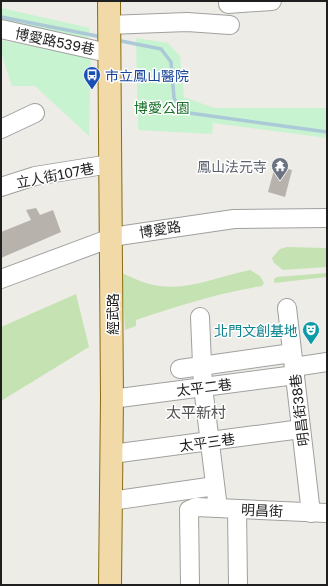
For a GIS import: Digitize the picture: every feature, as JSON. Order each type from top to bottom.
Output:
[{"type":"main road","name":"經武路","points":[[108,1],[112,399],[110,585]]},
{"type":"street","points":[[228,1],[228,4],[272,1]]},
{"type":"street","name":"博愛路539巷","points":[[1,30],[108,39],[187,22],[230,25]]},
{"type":"street","points":[[1,129],[34,113]]},
{"type":"street","name":"立人街107巷","points":[[1,187],[35,176],[110,164]]},
{"type":"street","name":"博愛路","points":[[1,279],[111,238],[234,219],[327,218]]},
{"type":"street","name":"明昌街38巷","points":[[288,308],[301,429],[319,513]]},
{"type":"street","points":[[200,317],[203,387],[218,508]]},
{"type":"street","points":[[180,369],[202,366],[294,365],[327,362]]},
{"type":"street","name":"太平二巷","points":[[112,399],[203,387],[294,365]]},
{"type":"street","name":"太平三巷","points":[[112,454],[301,429]]},
{"type":"street","points":[[111,501],[216,486]]},
{"type":"street","name":"明昌街","points":[[190,585],[189,510],[196,507],[319,513]]},
{"type":"street","points":[[237,509],[238,585]]},
{"type":"green space","points":[[1,8],[90,28],[88,39],[1,22]]},
{"type":"green space","name":"博愛公園","points":[[136,38],[168,43],[180,56],[184,97],[214,108],[327,108],[327,138],[213,123],[212,134],[138,130]]},
{"type":"green space","points":[[1,40],[91,58],[89,136],[35,86],[12,86],[1,52]]},
{"type":"green space","points":[[287,247],[327,248],[327,267],[283,270],[274,263],[272,258],[280,249]]},
{"type":"green space","points":[[250,270],[260,276],[264,283],[262,286],[214,296],[167,310],[136,320],[136,326],[125,330],[122,273],[150,284],[172,287],[205,282]]},
{"type":"green space","points":[[327,273],[327,277],[274,283],[274,279],[277,277]]},
{"type":"green space","points":[[76,294],[89,347],[1,401],[1,327]]},
{"type":"building","name":"鳳山法元寺","points":[[275,166],[292,170],[285,197],[268,192]]},
{"type":"building","points":[[36,208],[40,215],[53,210],[61,232],[1,258],[1,232],[31,220],[26,210]]},
{"type":"waterway","points":[[1,17],[102,37]]},
{"type":"waterway","points":[[116,40],[161,49],[171,62],[174,98],[182,112],[327,132]]},
{"type":"place","name":"市立鳳山醫院","points":[[92,90]]},
{"type":"place","name":"鳳山法元寺","points":[[280,181]]},
{"type":"place","name":"北門文創基地","points":[[311,345]]},
{"type":"district","name":"太平新村","points":[[196,412]]}]
